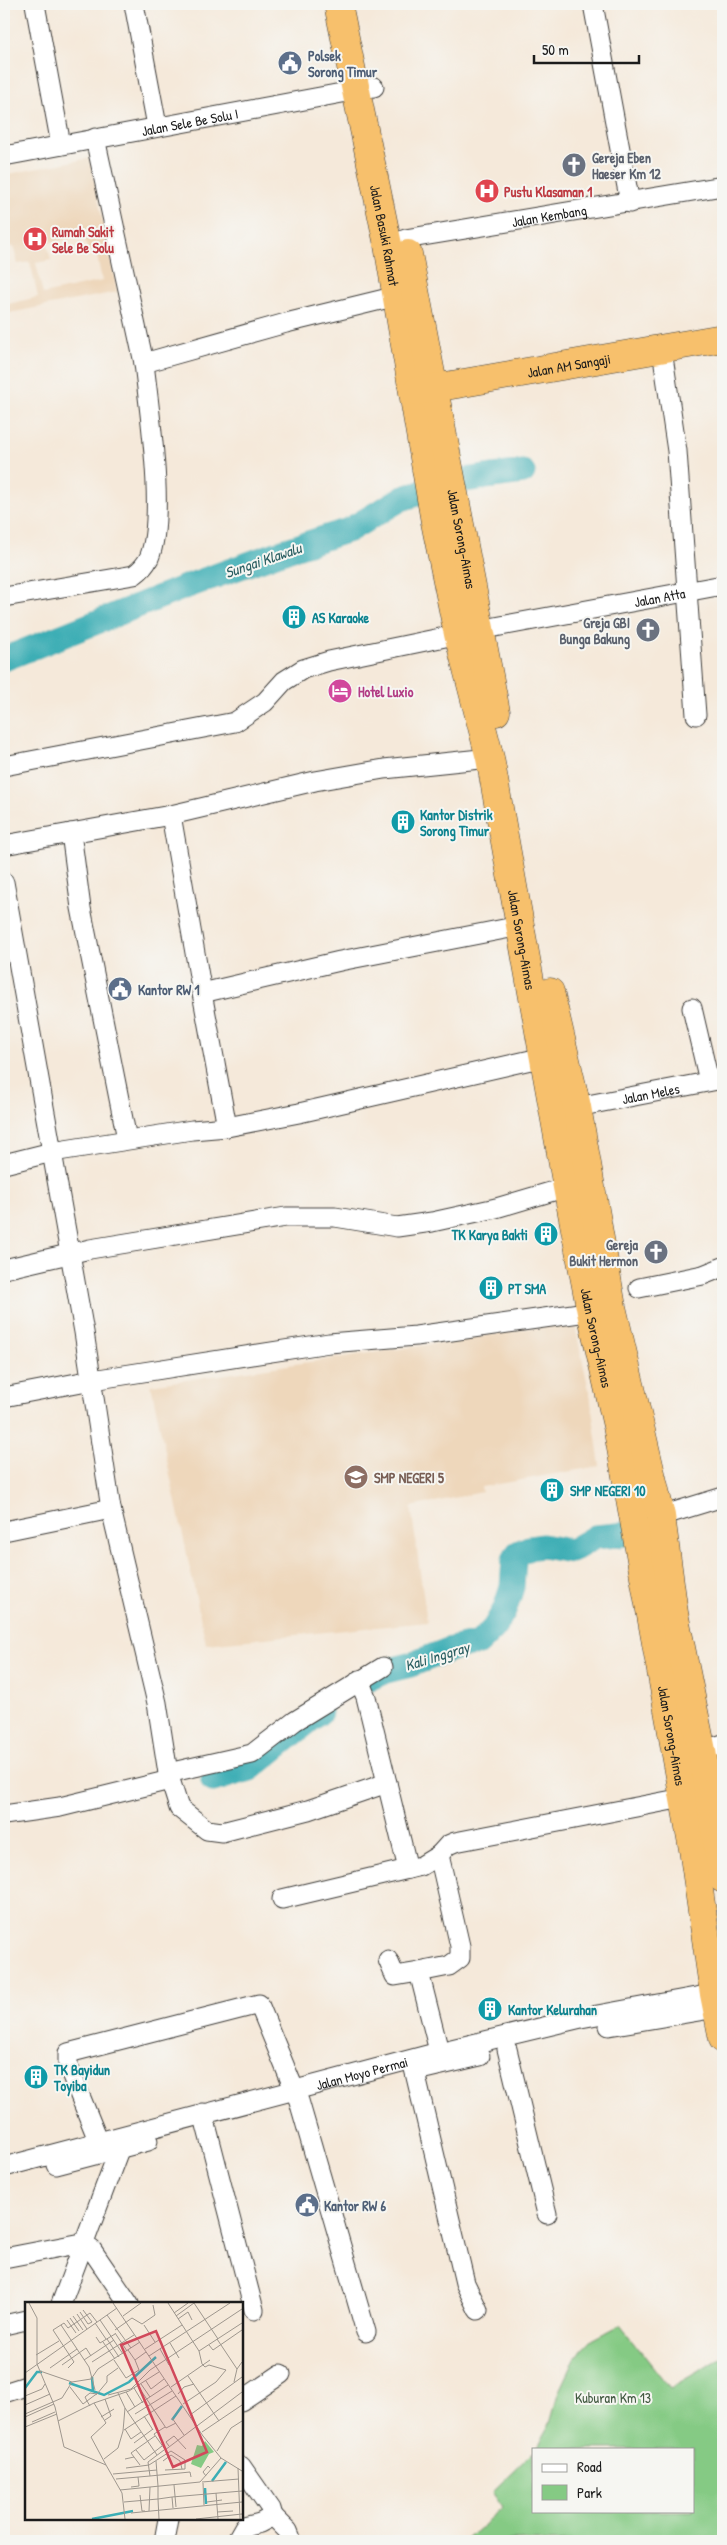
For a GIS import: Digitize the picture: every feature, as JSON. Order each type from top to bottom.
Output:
[{"type":"highway","name":"Jalan Basuki Rahmat","points":[[338,4],[365,89],[405,239],[436,466]]},
{"type":"highway","name":"Jalan Basuki Rahmat","points":[[356,4],[365,89],[397,296],[425,390]]},
{"type":"highway","name":"Jalan AM Sangaji","points":[[425,390],[723,338]]},
{"type":"highway","name":"Jalan Sorong-Aimas","points":[[436,466],[468,632],[567,1188],[661,1516],[674,1613],[713,1747],[723,1879]]},
{"type":"highway","name":"Jalan Sorong-Aimas","points":[[468,632],[577,1107],[616,1426],[719,2000],[723,2039]]},
{"type":"street","points":[[35,4],[61,145]]},
{"type":"street","points":[[134,4],[158,126]]},
{"type":"street","points":[[593,4],[630,203]]},
{"type":"street","name":"Jalan Sele Be Solu I","points":[[4,156],[365,89]]},
{"type":"street","points":[[4,597],[134,575],[143,568],[153,546],[155,530],[153,445],[144,363],[95,138]]},
{"type":"street","name":"Jalan Kembang","points":[[405,239],[723,186]]},
{"type":"street","points":[[144,363],[286,323],[397,296]]},
{"type":"street","points":[[662,350],[677,451],[696,715]]},
{"type":"street","name":"Jalan Atta","points":[[4,766],[235,722],[264,702],[284,681],[303,669],[329,661],[468,632],[723,585]]},
{"type":"street","points":[[4,845],[171,815],[315,781],[384,769],[490,758]]},
{"type":"street","points":[[171,815],[226,1127]]},
{"type":"street","points":[[71,833],[82,908],[127,1139]]},
{"type":"street","points":[[4,882],[92,1380],[111,1509],[157,1703],[169,1776],[179,1808],[207,1830],[222,1832],[308,1810],[388,1783]]},
{"type":"street","points":[[202,993],[340,960],[520,926]]},
{"type":"street","points":[[692,1008],[716,1080]]},
{"type":"street","points":[[4,1164],[52,1152],[127,1139],[226,1127],[347,1103],[544,1057]]},
{"type":"street","name":"Jalan Meles","points":[[577,1107],[716,1080]]},
{"type":"street","points":[[4,1269],[70,1254],[286,1217],[335,1217],[397,1227],[496,1208],[567,1188]]},
{"type":"street","points":[[639,1288],[704,1275],[723,1267]]},
{"type":"street","points":[[4,1397],[92,1380],[329,1343],[416,1336],[602,1310]]},
{"type":"street","points":[[661,1516],[723,1498]]},
{"type":"street","points":[[4,1531],[111,1509]]},
{"type":"street","points":[[4,1815],[60,1807],[252,1754],[361,1685],[383,1667]]},
{"type":"street","points":[[361,1685],[388,1783],[408,1869]]},
{"type":"street","points":[[282,1899],[421,1866],[438,1855],[448,1845],[455,1842],[683,1798]]},
{"type":"street","points":[[388,1960],[394,1976],[449,1966],[460,1958],[460,1946],[438,1855]]},
{"type":"street","points":[[420,1972],[441,2058]]},
{"type":"street","name":"Jalan Moyo Permai","points":[[441,2058],[507,2049],[719,2000]]},
{"type":"street","name":"Jalan Moyo Permai","points":[[4,2178],[122,2142],[441,2058],[581,2018],[719,2000]]},
{"type":"street","points":[[98,2140],[66,2057],[72,2050],[259,2004],[297,2095],[366,2332]]},
{"type":"street","points":[[507,2049],[548,2214]]},
{"type":"street","points":[[413,2065],[465,2283],[478,2310]]},
{"type":"street","points":[[205,2119],[254,2310]]},
{"type":"street","name":"Jalan Moyo Permai","points":[[4,2167],[98,2140],[122,2142]]},
{"type":"street","points":[[62,2302],[82,2243],[122,2142]]},
{"type":"street","points":[[4,2258],[82,2243],[92,2250],[128,2302]]},
{"type":"street","points":[[4,2325],[25,2320]]},
{"type":"street","points":[[242,2400],[281,2374]]},
{"type":"street","points":[[4,2393],[25,2386]]},
{"type":"street","points":[[242,2467],[271,2509],[273,2516],[288,2531],[292,2541]]},
{"type":"street","points":[[236,2541],[244,2527],[260,2523],[273,2516]]},
{"type":"street","points":[[164,2541],[168,2520]]},
{"type":"shaded area","name":"Rumah Sakit Sele Be Solu","points":[[90,158],[117,292],[4,314],[4,305],[38,297],[30,262],[18,264],[13,246],[4,248],[4,175]],"holes":[[[84,235],[88,252],[96,250],[102,281],[43,294],[36,263],[51,260],[47,243]]]},
{"type":"shaded area","name":"SMP NEGERI 5","points":[[574,1321],[590,1395],[600,1466],[481,1487],[482,1492],[411,1507],[427,1622],[206,1644],[151,1385],[467,1339]]},
{"type":"green space","name":"Kuburan Km 13","points":[[620,2325],[670,2388],[723,2357],[723,2541],[465,2541],[503,2508],[492,2492],[532,2453],[532,2512],[694,2512],[694,2448],[537,2448],[549,2426],[559,2391],[574,2359],[592,2340]]},
{"type":"waterway","name":"Sungai Klawalu","points":[[4,659],[185,587],[349,530],[401,499],[456,481],[523,472]]},
{"type":"waterway","name":"Kali Inggray","points":[[360,1683],[386,1671],[410,1665],[451,1649],[479,1643],[494,1628],[505,1609],[512,1587],[514,1560],[518,1553],[529,1548],[542,1546],[571,1551],[595,1537],[628,1534]]},
{"type":"waterway","name":"Kali Inggray","points":[[213,1780],[250,1769],[320,1712]]},
{"type":"place","name":"Polsek Sorong Timur","points":[[290,63]]},
{"type":"place","name":"Gereja Eben Haeser Km 12","points":[[574,165]]},
{"type":"place","name":"Pustu Klasaman 1","points":[[487,191]]},
{"type":"place","name":"Rumah Sakit Sele Be Solu","points":[[35,239]]},
{"type":"place","name":"AS Karaoke","points":[[294,617]]},
{"type":"place","name":"Greja GBI Bunga Bakung","points":[[648,630]]},
{"type":"place","name":"Hotel Luxio","points":[[340,691]]},
{"type":"place","name":"Kantor Distrik Sorong Timur","points":[[403,822]]},
{"type":"place","name":"Kantor RW 1","points":[[120,989]]},
{"type":"place","name":"TK Karya Bakti","points":[[546,1234]]},
{"type":"place","name":"Gereja Bukit Hermon","points":[[656,1252]]},
{"type":"place","name":"PT SMA","points":[[491,1288]]},
{"type":"place","name":"SMP NEGERI 5","points":[[356,1477]]},
{"type":"place","name":"SMP NEGERI 10","points":[[552,1490]]},
{"type":"place","name":"Kantor Kelurahan","points":[[490,2009]]},
{"type":"place","name":"TK Bayidun Toyiba","points":[[36,2077]]},
{"type":"place","name":"Kantor RW 6","points":[[307,2205]]}]
